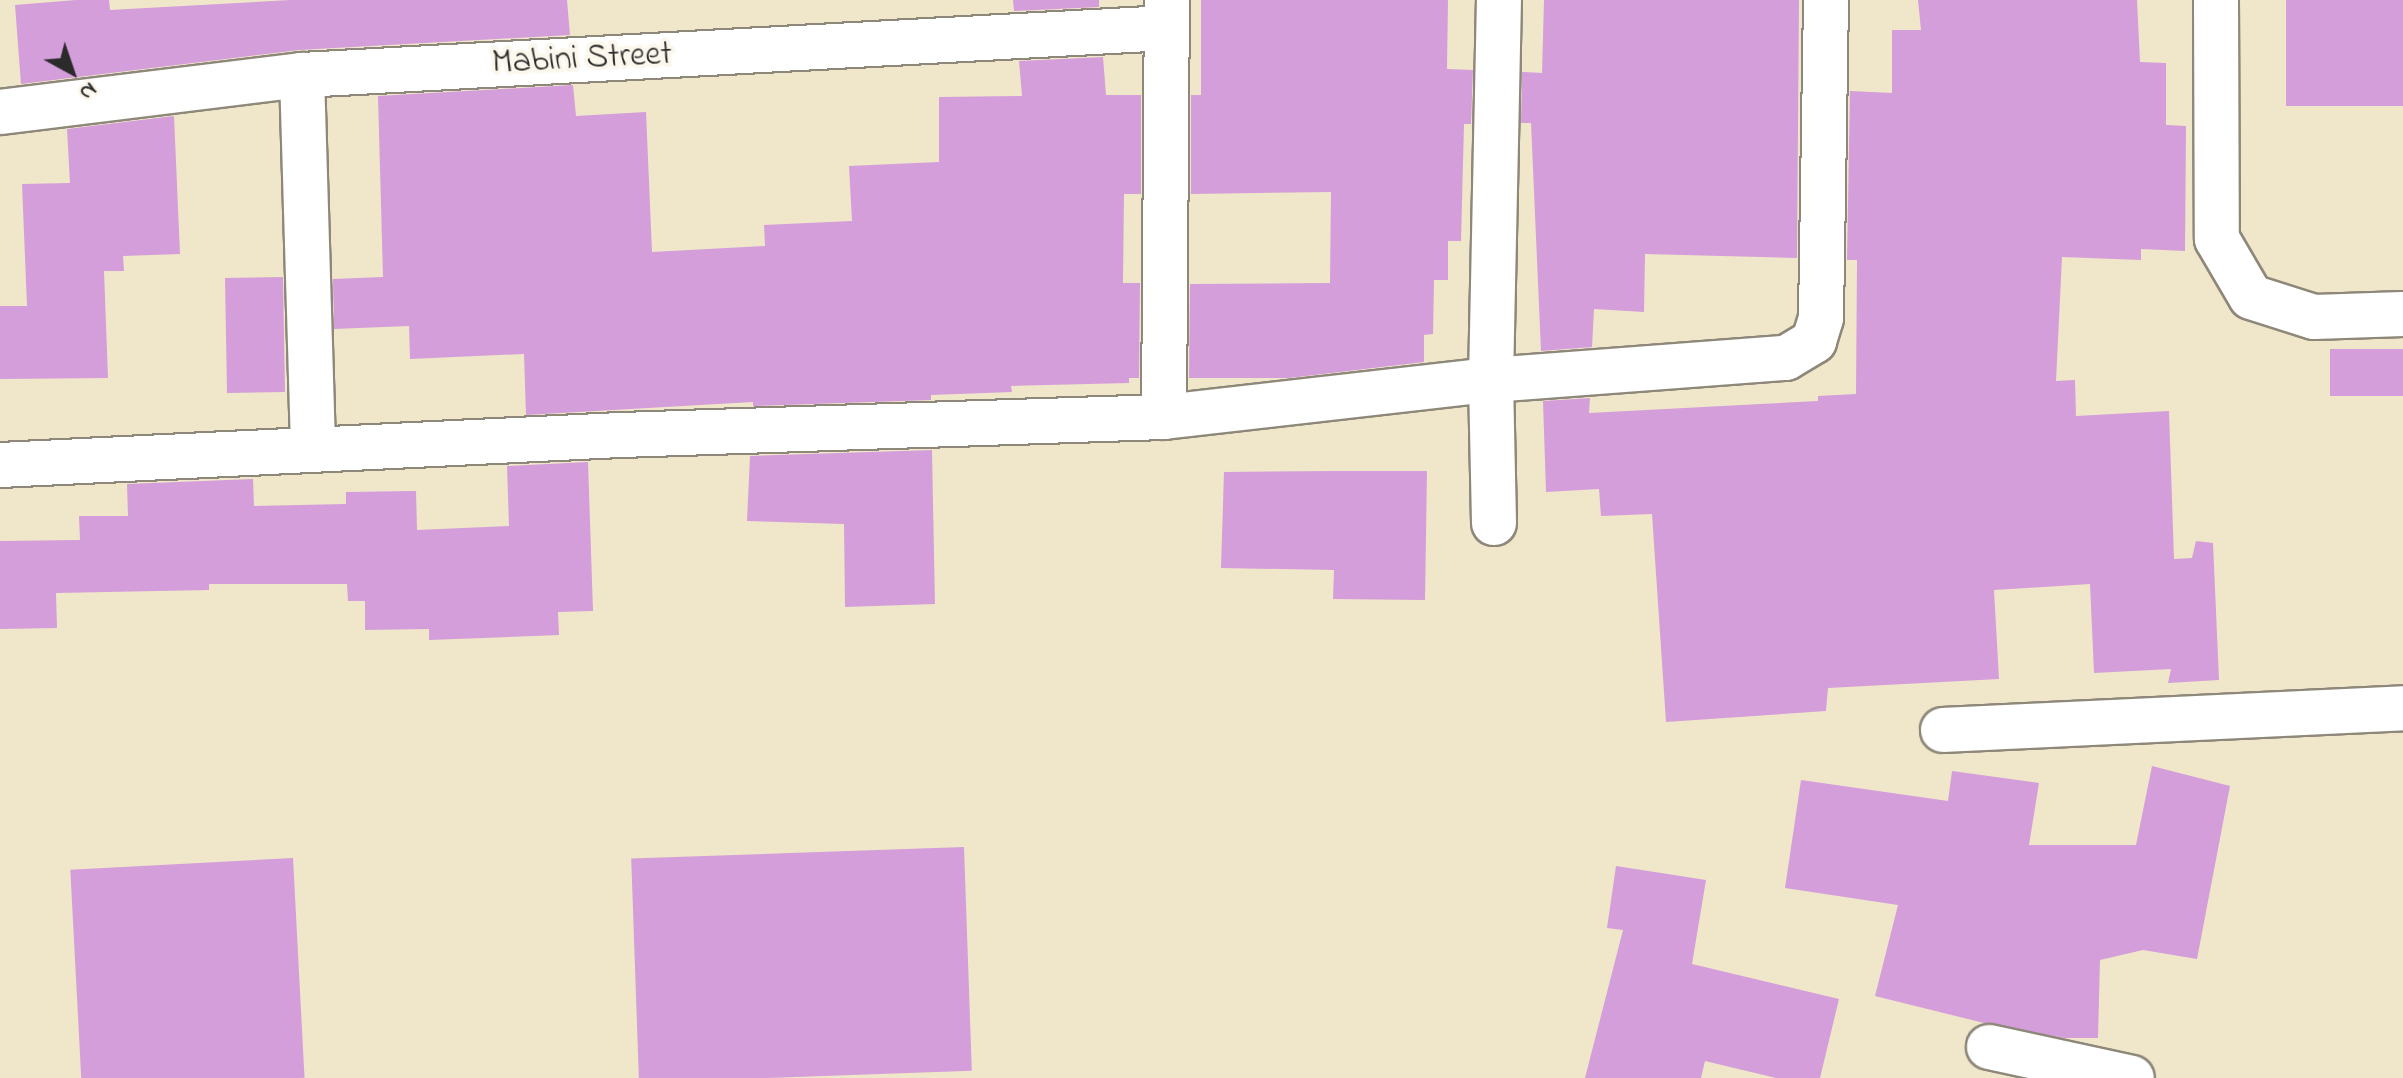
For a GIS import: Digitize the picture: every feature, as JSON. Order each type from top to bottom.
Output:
[{"type":"street","points":[[1494,523],[1491,380],[1499,0]]},
{"type":"street","points":[[0,465],[621,435],[1164,417],[1491,380],[1786,358],[1814,341],[1821,318],[1826,0]]},
{"type":"street","points":[[2216,0],[2217,239],[2251,297],[2314,317],[2403,314]]},
{"type":"street","points":[[1164,417],[1167,14]]},
{"type":"street","name":"Mabini Street","points":[[0,112],[302,75],[1167,14]]},
{"type":"street","points":[[302,75],[313,450]]},
{"type":"street","points":[[1943,730],[2403,708]]},
{"type":"street","points":[[1989,1047],[2132,1078]]},
{"type":"building","points":[[109,0],[110,10],[290,0],[567,0],[570,35],[299,50],[21,84],[15,5]]},
{"type":"building","points":[[1013,0],[1099,0],[1099,7],[1014,11]]},
{"type":"building","points":[[1201,0],[1448,0],[1447,69],[1473,70],[1471,124],[1464,124],[1461,241],[1448,241],[1448,280],[1434,280],[1433,334],[1424,335],[1424,362],[1289,378],[1189,378],[1190,284],[1330,283],[1331,192],[1191,194],[1191,95],[1201,95]]},
{"type":"building","points":[[1544,0],[1799,0],[1797,258],[1645,254],[1644,312],[1594,309],[1592,347],[1541,351],[1531,123],[1521,123],[1522,72],[1542,73]]},
{"type":"building","points":[[1918,0],[2137,0],[2140,62],[2166,63],[2166,125],[2186,126],[2185,251],[2141,249],[2141,260],[2062,257],[2056,381],[2075,380],[2076,416],[2169,411],[2174,559],[2192,558],[2196,541],[2213,543],[2219,680],[2168,683],[2171,669],[2094,673],[2090,584],[1994,590],[1999,679],[1828,688],[1826,711],[1666,722],[1652,514],[1601,516],[1599,489],[1546,492],[1543,401],[1590,398],[1589,413],[1818,401],[1818,396],[1856,394],[1857,260],[1847,260],[1850,91],[1892,93],[1892,30],[1921,30]]},
{"type":"building","points":[[2286,0],[2403,0],[2403,106],[2286,106]]},
{"type":"building","points":[[1103,57],[1106,95],[1141,95],[1141,194],[1124,194],[1123,283],[1140,283],[1139,378],[1129,378],[1129,383],[1011,386],[1012,392],[931,395],[931,400],[753,406],[753,402],[526,415],[524,354],[410,359],[409,326],[334,329],[333,279],[383,277],[378,96],[573,85],[576,116],[646,112],[652,252],[765,246],[764,225],[852,221],[849,166],[939,162],[939,97],[1022,96],[1019,61]]},
{"type":"building","points":[[174,116],[180,254],[123,256],[124,271],[104,271],[108,378],[0,379],[0,306],[27,306],[22,184],[70,183],[67,129]]},
{"type":"building","points":[[283,277],[285,392],[227,393],[225,278]]},
{"type":"building","points":[[2330,349],[2403,349],[2403,396],[2330,396]]},
{"type":"building","points":[[932,450],[935,604],[845,607],[844,524],[747,521],[750,456]]},
{"type":"building","points":[[588,462],[593,611],[558,612],[559,635],[429,640],[429,629],[365,630],[365,601],[348,601],[347,584],[209,584],[209,590],[56,593],[57,628],[0,629],[0,541],[80,540],[79,516],[128,516],[127,484],[253,479],[254,506],[346,504],[346,492],[416,491],[417,530],[509,526],[507,466]]},
{"type":"building","points":[[1427,471],[1425,600],[1333,599],[1334,570],[1221,568],[1224,472]]},
{"type":"building","points":[[2152,766],[2230,786],[2197,959],[2143,950],[2100,960],[2098,1038],[2064,1038],[1984,1023],[1875,996],[1898,905],[1785,888],[1801,780],[1948,801],[1952,771],[2039,783],[2029,845],[2136,845]]},
{"type":"building","points":[[964,847],[972,1071],[767,1078],[639,1078],[631,859]]},
{"type":"building","points":[[293,858],[305,1078],[81,1078],[70,870]]},
{"type":"building","points":[[1616,866],[1706,880],[1692,964],[1839,999],[1820,1078],[1776,1078],[1705,1061],[1701,1078],[1585,1078],[1623,930],[1607,928]]}]
